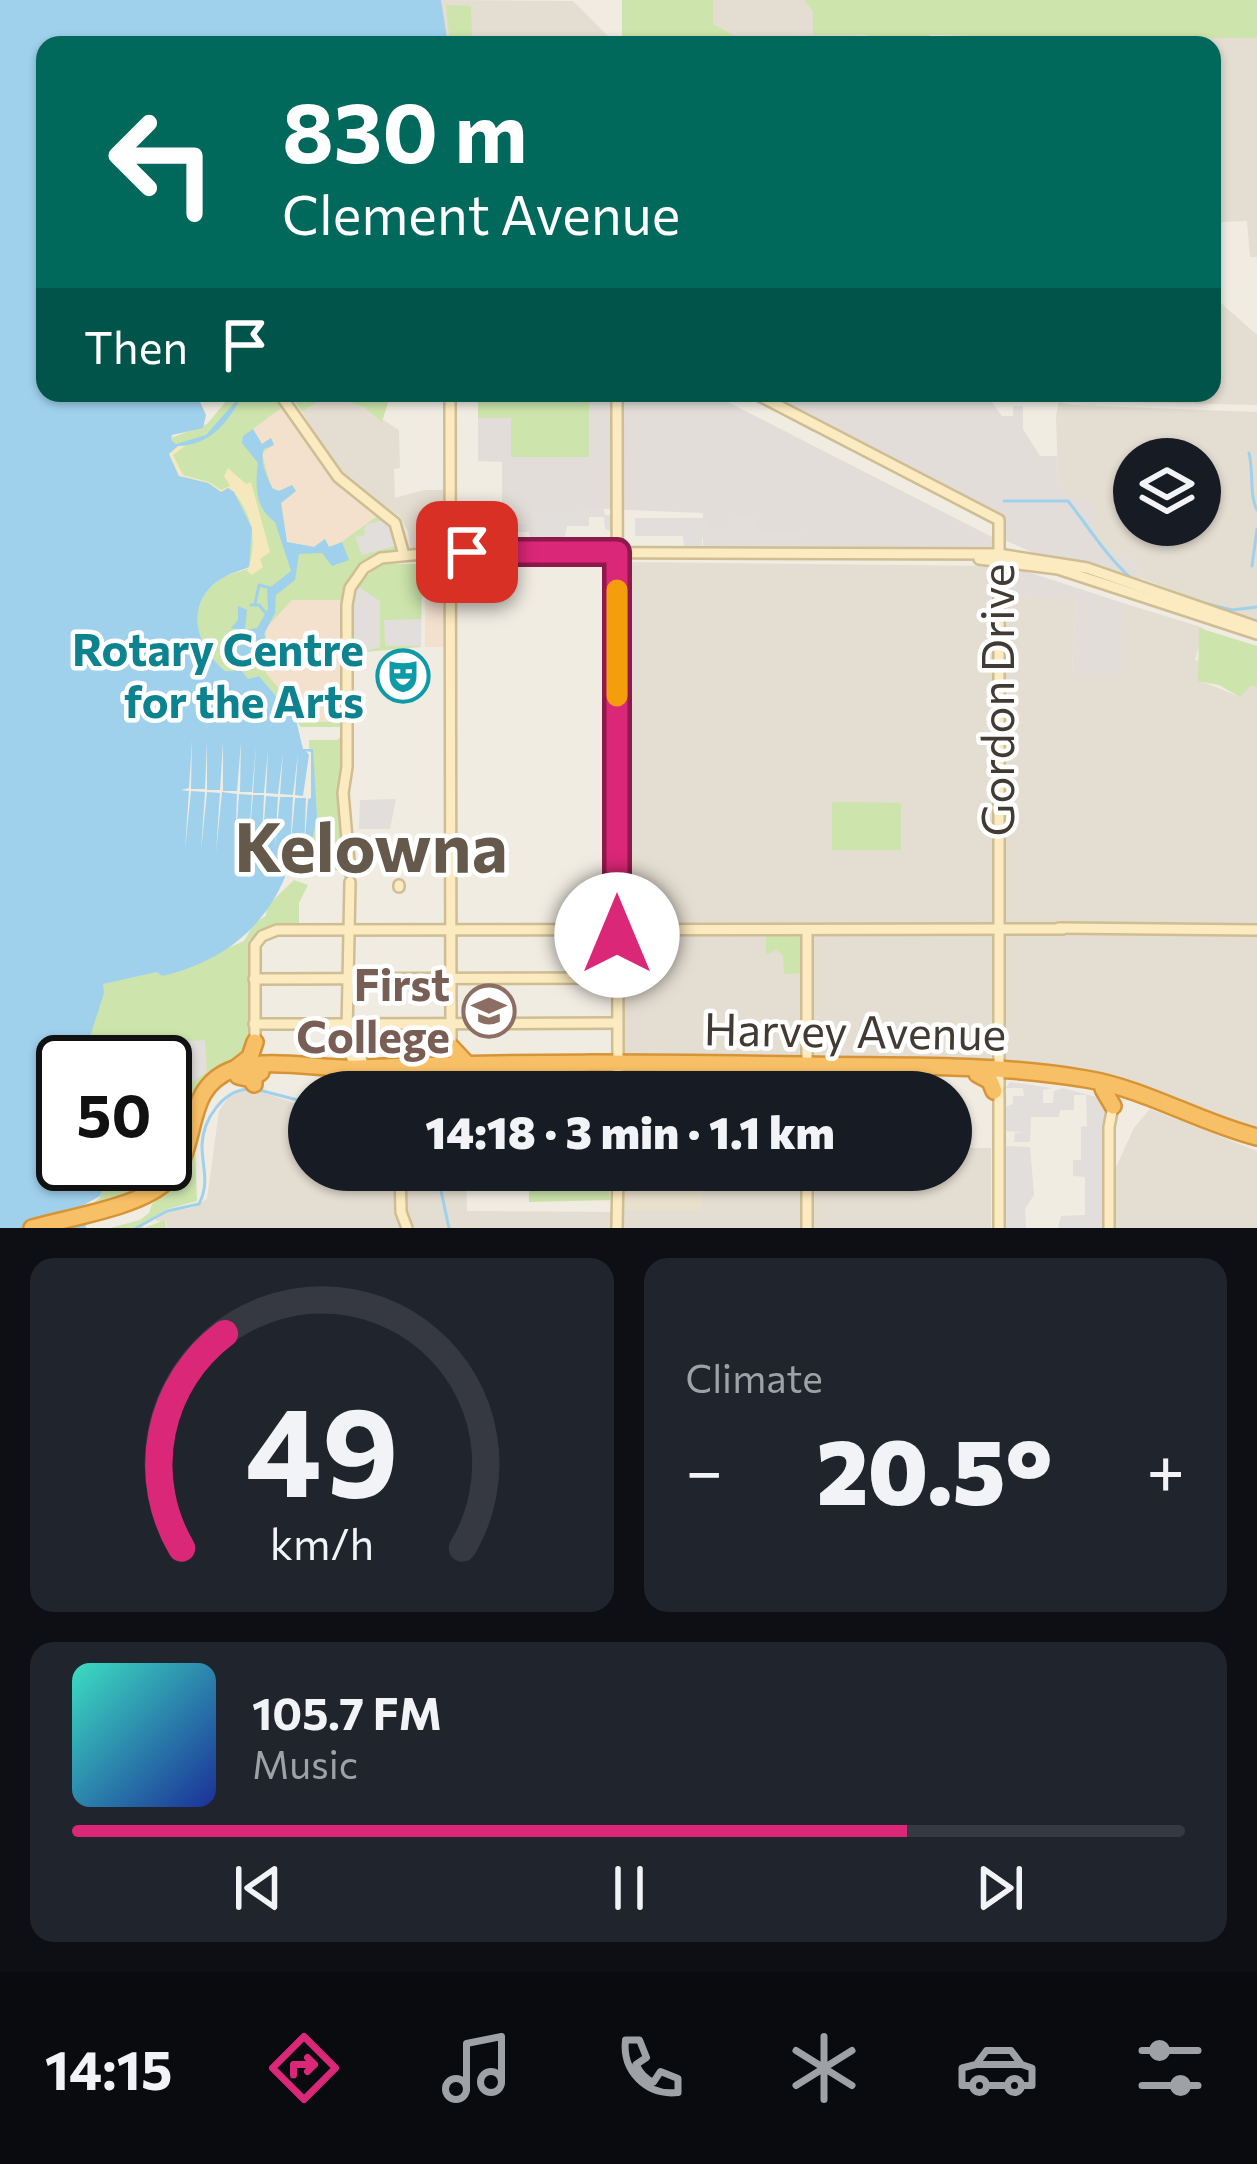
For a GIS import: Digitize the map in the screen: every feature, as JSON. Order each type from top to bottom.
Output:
[{"type":"highway","points":[[32,1228],[152,1197],[171,1184],[186,1163],[206,1103],[218,1088],[248,1073],[255,1042]]},
{"type":"highway","name":"Harvey Avenue","points":[[393,1071],[455,1061],[993,1072]]},
{"type":"highway","points":[[1004,1064],[1019,1074],[1008,1080],[993,1072],[1004,1064]]},
{"type":"highway","name":"Harvey Avenue","points":[[248,1073],[288,1074]]},
{"type":"highway","name":"Harvey Avenue","points":[[1019,1074],[1088,1079],[1118,1094],[1257,1140]]},
{"type":"highway","points":[[50,1228],[87,1215]]},
{"type":"main road","points":[[285,402],[338,477],[395,523],[404,555]]},
{"type":"main road","points":[[449,402],[451,1024],[455,1061]]},
{"type":"main road","points":[[615,1071],[617,402]]},
{"type":"main road","name":"Gordon Drive","points":[[771,402],[999,520],[993,1072],[997,1228]]},
{"type":"main road","points":[[902,558],[945,553]]},
{"type":"main road","points":[[360,1071],[341,1024],[348,930],[348,594],[369,564],[404,555],[945,553],[1087,568],[1257,630]]},
{"type":"main road","points":[[450,555],[1002,558],[1058,569],[1257,630]]},
{"type":"main road","points":[[449,574],[463,557]]},
{"type":"main road","points":[[980,559],[998,582]]},
{"type":"main road","points":[[1114,586],[1195,604]]},
{"type":"main road","points":[[255,1042],[255,944],[277,930],[1257,930]]},
{"type":"main road","points":[[807,931],[807,1068]]},
{"type":"main road","points":[[254,979],[617,978]]},
{"type":"main road","points":[[254,1024],[616,1023]]},
{"type":"main road","points":[[341,1024],[360,1071]]},
{"type":"main road","points":[[1109,1228],[1118,1094]]},
{"type":"main road","points":[[400,1191],[400,1212],[407,1228]]},
{"type":"main road","points":[[616,1191],[617,1228]]},
{"type":"main road","points":[[807,1191],[807,1228]]},
{"type":"shaded area","points":[[441,0],[573,1],[608,36],[444,36]]},
{"type":"shaded area","points":[[713,0],[804,0],[813,12],[813,34],[879,36],[734,36],[713,24]]},
{"type":"shaded area","points":[[1257,32],[1257,257],[1250,257],[1247,221],[1221,223],[1221,36],[1090,36]]},
{"type":"shaded area","points":[[1221,303],[1257,335],[1257,405],[1125,402],[1221,402]]},
{"type":"shaded area","points":[[316,402],[349,402],[399,430],[395,498],[446,490],[444,547],[411,552],[400,517],[347,478],[302,412]]},
{"type":"shaded area","points":[[589,402],[728,402],[996,539],[997,521],[764,402],[992,402],[1002,416],[1013,416],[1013,406],[1023,406],[1023,429],[1040,456],[1057,456],[1058,481],[1069,499],[1093,500],[1093,542],[1132,559],[1140,578],[1138,587],[1059,565],[1003,539],[997,556],[703,555],[703,513],[582,508],[581,512],[532,512],[532,523],[502,522],[502,462],[478,461],[478,418],[511,418],[589,456]]},
{"type":"shaded area","points":[[1059,402],[1257,412],[1257,622],[1140,578],[1132,559],[1093,542],[1058,481]]},
{"type":"shaded area","points":[[284,406],[335,480],[380,514],[335,547],[324,540],[314,547],[295,546],[285,538],[281,503],[292,485],[279,491],[271,487],[262,453],[273,446],[262,445],[253,429]]},
{"type":"shaded area","points":[[581,508],[603,508],[605,515],[611,515],[611,531],[605,529],[604,517],[589,517],[589,526],[567,526],[562,547],[532,547],[529,532],[509,532],[509,523],[531,523],[532,512],[580,512]]},
{"type":"shaded area","points":[[635,518],[706,518],[706,529],[728,529],[729,518],[757,518],[759,531],[801,531],[801,538],[702,538],[702,549],[684,549],[683,536],[635,536]]},
{"type":"shaded area","points":[[383,520],[395,529],[395,546],[362,555],[355,537],[365,535],[368,524]]},
{"type":"shaded area","points":[[621,562],[998,566],[999,596],[1076,597],[1072,672],[1123,603],[1204,628],[1195,660],[1207,673],[1203,682],[1238,696],[1250,683],[1257,686],[1257,1133],[1107,1078],[622,1060]]},
{"type":"shaded area","points":[[1013,567],[1123,603],[1121,673],[1072,673],[1076,598],[998,596],[998,573]]},
{"type":"shaded area","points":[[425,586],[445,586],[445,647],[425,647]]},
{"type":"shaded area","points":[[359,587],[380,601],[380,647],[355,654],[352,605]]},
{"type":"shaded area","points":[[292,600],[342,600],[342,722],[307,722],[265,672],[265,665],[273,660],[286,668],[296,665],[296,655],[286,646],[270,647],[264,641],[266,626]]},
{"type":"shaded area","points":[[421,619],[421,646],[385,646],[384,620]]},
{"type":"shaded area","points":[[396,799],[390,829],[359,829],[360,800]]},
{"type":"shaded area","points":[[205,1040],[207,1072],[192,1081],[192,1041]]},
{"type":"shaded area","points":[[1010,1082],[1052,1088],[1043,1090],[1043,1103],[1053,1103],[1054,1091],[1063,1088],[1107,1100],[1103,1228],[1058,1228],[1061,1216],[1085,1215],[1085,1177],[1073,1176],[1073,1160],[1081,1160],[1086,1095],[1074,1095],[1074,1110],[1060,1110],[1059,1117],[1031,1117],[1030,1142],[1014,1142],[1015,1133],[1026,1132],[1003,1131],[1003,1108],[1013,1104],[1013,1096],[1024,1096],[1023,1088],[1006,1088]]},
{"type":"shaded area","points":[[262,1092],[288,1101],[288,1191],[467,1191],[467,1211],[620,1212],[620,1191],[972,1191],[972,1148],[991,1148],[991,1228],[167,1228],[166,1221],[156,1221],[157,1217],[207,1199],[219,1111],[230,1095]]},
{"type":"shaded area","points":[[1150,1109],[1257,1151],[1257,1228],[1113,1228],[1112,1176],[1134,1128]]},
{"type":"shaded area","points":[[1003,1146],[1030,1147],[1034,1195],[1025,1209],[1026,1228],[1003,1228]]},
{"type":"shaded area","points":[[622,1191],[702,1191],[702,1210],[622,1210]]},
{"type":"green space","points":[[622,0],[713,0],[713,24],[735,36],[622,36]]},
{"type":"green space","points":[[804,0],[1257,0],[1257,38],[813,35],[813,12]]},
{"type":"green space","points":[[446,5],[471,6],[472,36],[449,36]]},
{"type":"green space","points":[[225,402],[281,402],[284,406],[253,429],[262,444],[271,438],[274,445],[262,453],[271,487],[279,491],[292,485],[296,491],[281,503],[287,542],[314,547],[325,539],[329,547],[336,546],[380,514],[396,531],[399,551],[357,573],[342,600],[292,600],[265,629],[267,645],[280,644],[296,655],[296,665],[290,669],[273,660],[266,664],[266,673],[307,722],[342,722],[342,727],[301,727],[259,676],[248,679],[236,671],[225,672],[201,638],[201,600],[224,577],[249,568],[221,492],[182,476],[173,462],[171,438],[207,424]]},
{"type":"green space","points":[[295,402],[316,402],[302,412]]},
{"type":"green space","points":[[349,402],[388,402],[382,422]]},
{"type":"green space","points":[[478,402],[589,402],[589,457],[511,457],[511,418],[478,418]]},
{"type":"green space","points":[[384,564],[422,564],[421,647],[353,653],[357,590]]},
{"type":"green space","points":[[1199,628],[1257,646],[1257,687],[1251,685],[1240,697],[1219,685],[1198,681]]},
{"type":"green space","points":[[342,736],[345,869],[323,872],[307,862],[312,842],[309,740]]},
{"type":"green space","points":[[832,802],[901,803],[901,850],[832,850]]},
{"type":"green space","points":[[294,880],[308,885],[299,903],[299,923],[278,923],[249,940],[249,1049],[192,1107],[192,1035],[88,1035],[99,984],[157,972],[162,976],[244,941],[255,922],[266,916],[267,906]]},
{"type":"green space","points":[[766,935],[801,936],[802,973],[784,974],[783,955],[776,950],[766,955]]},
{"type":"green space","points":[[195,1151],[197,1201],[167,1209],[141,1224],[144,1228],[110,1228],[140,1220],[168,1191],[192,1191]]},
{"type":"green space","points":[[101,1191],[135,1191],[83,1210],[100,1198]]},
{"type":"green space","points":[[529,1191],[609,1191],[610,1200],[529,1202]]},
{"type":"sand","points":[[185,446],[173,455],[183,475],[209,482],[221,490],[230,486],[224,476],[228,468],[246,484],[251,482],[270,552],[260,559],[263,567],[252,575],[247,571],[253,538],[243,506],[229,488],[221,492],[208,483],[179,476],[169,454]]},
{"type":"water","points":[[0,0],[441,0],[447,36],[36,36],[36,402],[200,402],[206,415],[203,428],[172,435],[176,444],[206,435],[238,402],[218,430],[169,454],[179,476],[208,483],[221,492],[228,488],[234,492],[252,528],[249,567],[209,589],[198,612],[201,637],[225,671],[237,671],[245,664],[238,653],[227,657],[221,651],[227,642],[240,646],[247,641],[244,631],[231,628],[238,620],[238,606],[247,610],[245,630],[257,628],[268,609],[267,590],[291,571],[275,522],[260,503],[258,463],[242,443],[243,436],[253,429],[262,444],[271,438],[274,445],[263,454],[268,480],[273,489],[292,485],[296,491],[281,503],[287,542],[314,547],[325,539],[329,547],[342,542],[349,560],[332,566],[322,553],[299,554],[295,580],[276,595],[275,613],[264,634],[268,645],[280,644],[296,655],[296,665],[287,669],[273,660],[253,664],[252,671],[247,666],[241,670],[248,679],[259,676],[296,720],[303,749],[313,749],[317,818],[307,862],[288,861],[282,872],[285,877],[265,912],[222,952],[162,976],[157,972],[103,984],[91,1035],[36,1035],[36,1191],[102,1191],[82,1206],[86,1228],[0,1228]]},
{"type":"pier","points":[[192,740],[191,789],[205,789],[207,741],[207,790],[220,790],[223,742],[223,791],[237,791],[241,742],[240,792],[252,792],[256,745],[253,793],[264,793],[268,750],[266,793],[278,794],[283,753],[280,794],[293,795],[298,753],[295,795],[303,796],[306,751],[311,752],[304,851],[306,798],[295,798],[290,852],[293,797],[280,797],[275,848],[278,797],[266,796],[261,861],[264,795],[253,795],[248,853],[252,795],[239,794],[235,853],[237,794],[222,792],[216,853],[220,793],[207,792],[201,851],[205,792],[191,791],[185,850],[189,791],[181,790],[189,788]]},
{"type":"waterway","points":[[761,402],[813,430]]},
{"type":"waterway","points":[[827,437],[868,458]]},
{"type":"waterway","points":[[1249,453],[1257,510]]},
{"type":"waterway","points":[[887,467],[918,484]]},
{"type":"waterway","points":[[927,488],[989,521]]},
{"type":"waterway","points":[[1004,501],[1068,501],[1132,579]]},
{"type":"waterway","points":[[1252,566],[1257,529]]},
{"type":"waterway","points":[[255,604],[259,585],[270,588]]},
{"type":"waterway","points":[[1159,588],[1195,600]]},
{"type":"waterway","points":[[1207,604],[1232,610],[1257,607]]},
{"type":"waterway","points":[[251,605],[265,612]]},
{"type":"waterway","points":[[401,848],[403,857]]},
{"type":"waterway","points":[[136,1228],[167,1211],[199,1204],[205,1182],[202,1145],[206,1125],[223,1100],[249,1089]]},
{"type":"waterway","points":[[259,1090],[288,1098]]},
{"type":"waterway","points":[[441,1191],[449,1228]]},
{"type":"slow traffic","points":[[617,590],[617,696]]},
{"type":"place","name":"Rotary Centre for the Arts","points":[[403,676]]},
{"type":"place","name":"First College","points":[[489,1011]]},
{"type":"district","name":"Kelowna","points":[[371,848]]},
{"type":"route","points":[[467,552],[617,552],[617,935]]}]
